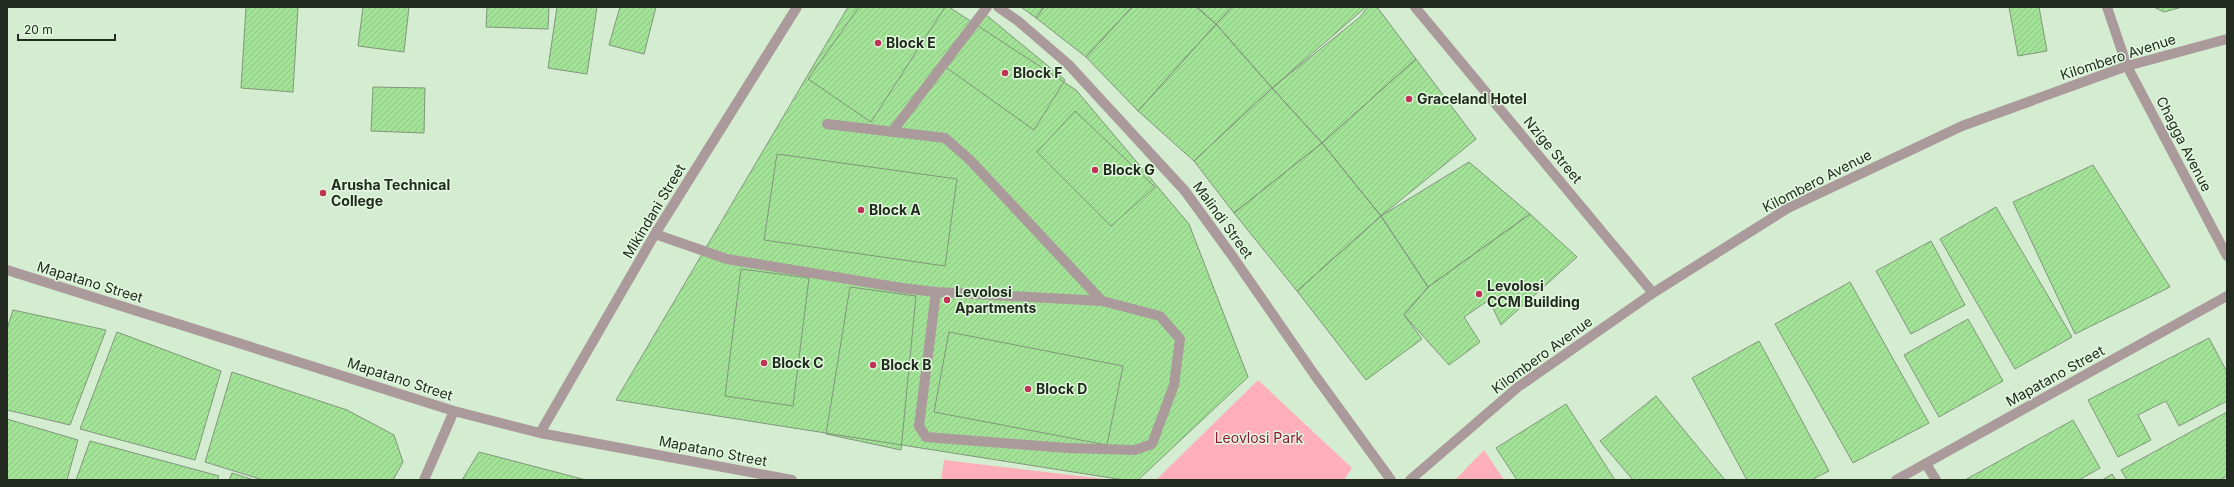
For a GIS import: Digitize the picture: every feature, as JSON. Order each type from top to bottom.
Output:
[{"type":"street","name":"Mikindani Street","points":[[540,433],[655,234],[797,7]]},
{"type":"street","points":[[892,132],[987,7]]},
{"type":"street","name":"Malindi Street","points":[[998,7],[1018,21],[1068,64],[1185,191],[1391,480]]},
{"type":"street","name":"Nzige Street","points":[[1415,7],[1653,293]]},
{"type":"street","name":"Chagga Avenue","points":[[2107,7],[2127,66],[2227,256]]},
{"type":"street","name":"Kilombero Avenue","points":[[1410,480],[1518,387],[1653,293],[1788,208],[1962,126],[2127,66],[2227,40]]},
{"type":"street","points":[[827,124],[945,138],[970,160],[1102,301]]},
{"type":"street","points":[[655,234],[727,259],[936,292],[1102,301],[1160,316],[1180,339],[1174,385],[1152,444],[1135,450],[1067,448],[926,438],[918,426],[936,292]]},
{"type":"street","name":"Mapatano Street","points":[[7,270],[454,411],[540,433],[792,480]]},
{"type":"street","name":"Mapatano Street","points":[[1896,480],[2227,296]]},
{"type":"street","points":[[424,480],[454,411]]},
{"type":"street","points":[[1926,464],[1936,480]]},
{"type":"green space","name":"Leovlosi Park","points":[[1258,380],[1352,468],[1344,480],[1156,480]]},
{"type":"green space","points":[[1484,450],[1504,480],[1455,480]]},
{"type":"green space","points":[[944,460],[1113,480],[941,480]]},
{"type":"building","points":[[246,7],[298,7],[293,92],[241,88]]},
{"type":"building","points":[[363,7],[409,7],[404,52],[358,46]]},
{"type":"building","points":[[487,7],[549,7],[548,29],[486,27]]},
{"type":"building","points":[[557,7],[597,7],[587,74],[548,68]]},
{"type":"building","points":[[620,7],[656,7],[644,54],[609,45]]},
{"type":"building","name":"Levolosi Apartments","points":[[848,7],[949,7],[1076,90],[1189,224],[1248,377],[1138,480],[1124,480],[616,400]]},
{"type":"building","name":"Block E","points":[[859,7],[945,7],[871,122],[808,79]]},
{"type":"building","points":[[1021,7],[1044,7],[1036,18]]},
{"type":"building","points":[[1044,7],[1132,7],[1086,57],[1036,18]]},
{"type":"building","points":[[1132,7],[1196,7],[1216,24],[1138,111],[1086,57]]},
{"type":"building","points":[[1197,7],[1232,7],[1216,24]]},
{"type":"building","points":[[1232,7],[1366,7],[1272,88],[1216,24]]},
{"type":"building","points":[[1368,7],[1377,7],[1416,59],[1322,143],[1272,88],[1360,17]]},
{"type":"building","points":[[2009,7],[2039,7],[2047,51],[2018,56]]},
{"type":"building","points":[[2154,7],[2182,7],[2164,12]]},
{"type":"building","name":"Block F","points":[[985,14],[1065,80],[1034,130],[944,66]]},
{"type":"building","points":[[1216,24],[1272,88],[1194,161],[1138,111]]},
{"type":"building","name":"Graceland Hotel","points":[[1416,59],[1476,139],[1381,216],[1322,143]]},
{"type":"building","points":[[373,87],[425,88],[424,133],[371,131]]},
{"type":"building","points":[[1272,88],[1322,143],[1234,213],[1194,161]]},
{"type":"building","name":"Block G","points":[[1075,111],[1155,187],[1111,226],[1037,152]]},
{"type":"building","points":[[1322,143],[1381,216],[1297,291],[1234,213]]},
{"type":"building","name":"Block A","points":[[777,154],[957,179],[945,266],[764,240]]},
{"type":"building","points":[[1469,162],[1530,214],[1428,287],[1381,216]]},
{"type":"building","points":[[2093,165],[2170,287],[2075,334],[2013,202]]},
{"type":"building","points":[[1996,207],[2072,337],[2015,369],[1940,239]]},
{"type":"building","name":"Levolosi CCM Building","points":[[1530,214],[1577,257],[1501,325],[1489,300],[1464,317],[1480,342],[1449,365],[1404,315],[1428,287]]},
{"type":"building","points":[[1381,216],[1428,287],[1404,315],[1422,339],[1366,380],[1297,291]]},
{"type":"building","points":[[1931,241],[1965,305],[1911,334],[1876,271]]},
{"type":"building","name":"Block C","points":[[741,269],[809,278],[793,406],[725,396]]},
{"type":"building","points":[[1850,282],[1929,423],[1853,463],[1775,324]]},
{"type":"building","name":"Block B","points":[[850,287],[916,296],[901,450],[826,434]]},
{"type":"building","points":[[13,310],[106,330],[70,425],[7,410],[7,329]]},
{"type":"building","points":[[1968,319],[2003,381],[1939,417],[1904,355]]},
{"type":"building","points":[[117,332],[221,371],[195,460],[80,429]]},
{"type":"building","name":"Block D","points":[[949,332],[1123,366],[1107,445],[934,412]]},
{"type":"building","points":[[2209,338],[2227,372],[2227,401],[2179,426],[2166,401],[2138,415],[2151,440],[2118,457],[2088,400]]},
{"type":"building","points":[[1759,341],[1829,471],[1811,480],[1747,480],[1692,378]]},
{"type":"building","points":[[232,372],[347,410],[394,435],[403,462],[393,480],[263,480],[205,462]]},
{"type":"building","points":[[1656,396],[1725,480],[1633,480],[1600,441]]},
{"type":"building","points":[[1566,404],[1615,480],[1517,480],[1496,448]]},
{"type":"building","points":[[2227,412],[2227,476],[2219,480],[2127,480],[2121,470]]},
{"type":"building","points":[[7,419],[78,440],[67,480],[7,480]]},
{"type":"building","points":[[2073,420],[2100,468],[2079,480],[1965,480]]},
{"type":"building","points":[[90,441],[219,476],[217,480],[76,480]]},
{"type":"building","points":[[479,452],[586,480],[462,480]]},
{"type":"building","points":[[232,473],[254,480],[229,480]]},
{"type":"building","points":[[2112,474],[2116,480],[2102,480]]},
{"type":"place","name":"Block E","points":[[878,43]]},
{"type":"place","name":"Block F","points":[[1005,73]]},
{"type":"place","name":"Graceland Hotel","points":[[1409,99]]},
{"type":"place","name":"Block G","points":[[1095,170]]},
{"type":"place","name":"Arusha Technical College","points":[[323,193]]},
{"type":"place","name":"Block A","points":[[861,210]]},
{"type":"place","name":"Levolosi CCM Building","points":[[1479,294]]},
{"type":"place","name":"Levolosi Apartments","points":[[947,300]]},
{"type":"place","name":"Block C","points":[[764,363]]},
{"type":"place","name":"Block B","points":[[873,365]]},
{"type":"place","name":"Block D","points":[[1028,389]]}]
